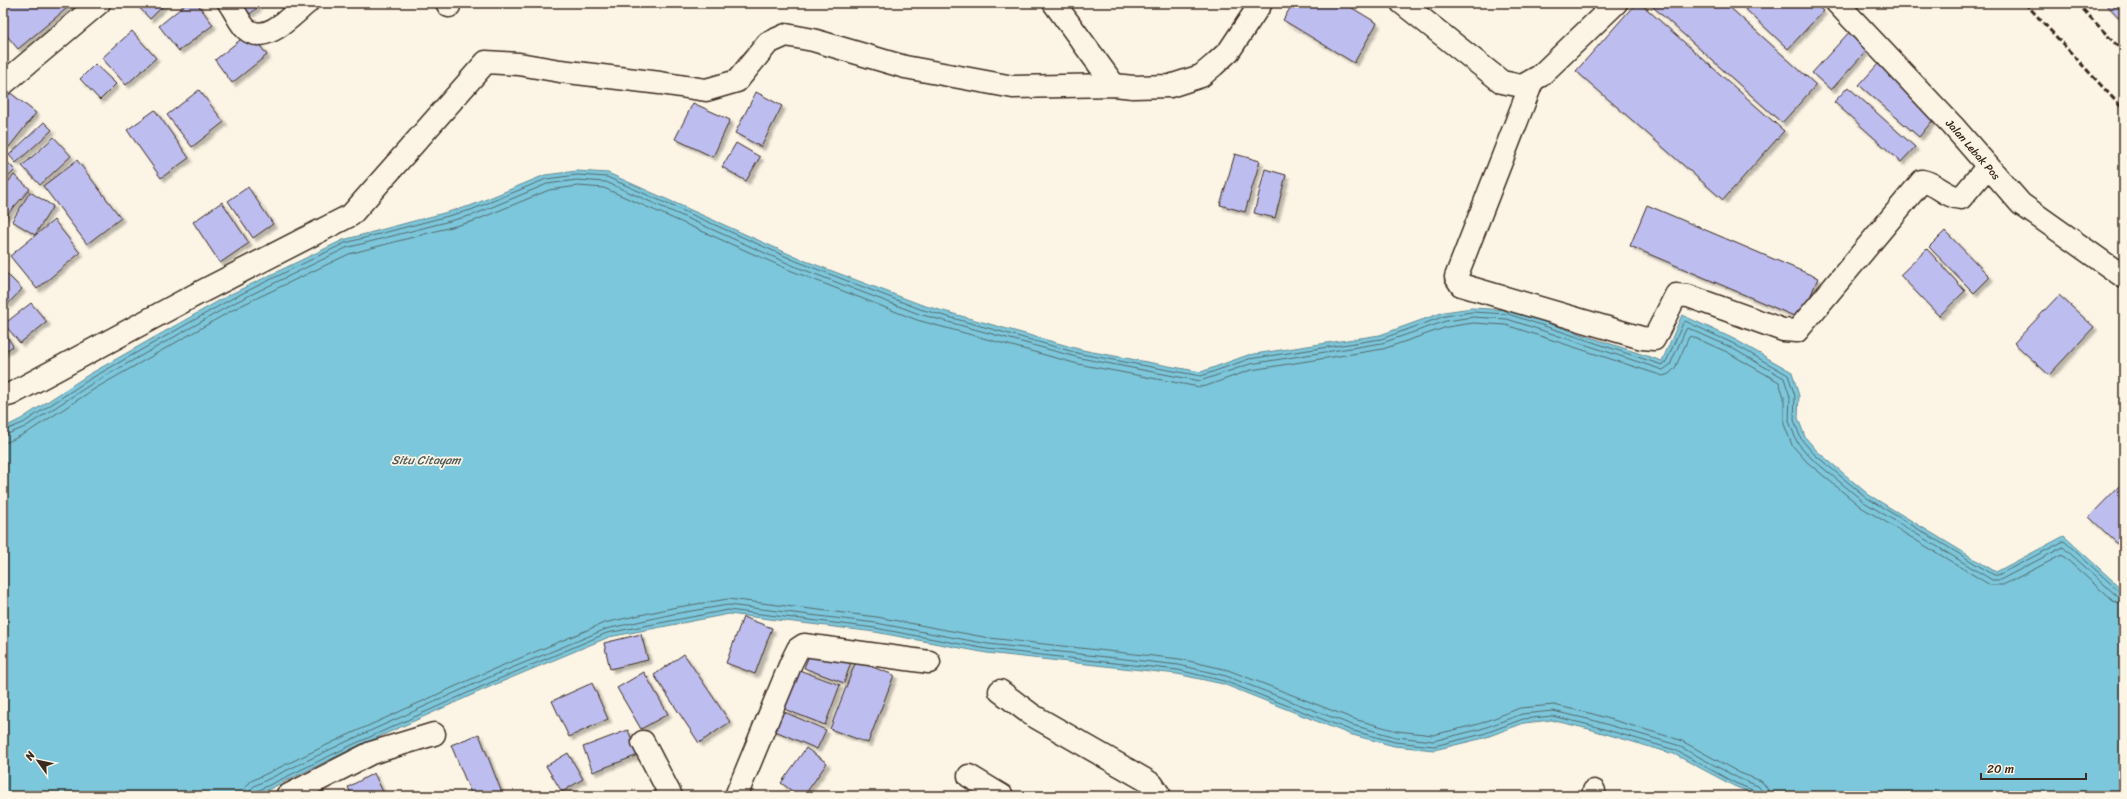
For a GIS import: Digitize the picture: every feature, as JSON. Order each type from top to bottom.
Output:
[{"type":"street","points":[[3,84],[99,3]]},
{"type":"street","points":[[229,3],[244,27],[257,34],[270,32],[277,28],[307,3]]},
{"type":"street","points":[[1054,3],[1114,85]]},
{"type":"street","points":[[3,396],[11,394],[195,295],[351,215],[486,62],[519,64],[560,71],[706,90],[737,80],[768,43],[786,36],[813,40],[906,67],[1013,88],[1114,85],[1133,87],[1170,86],[1200,76],[1229,51],[1261,3]]},
{"type":"street","points":[[1402,3],[1502,82],[1522,86],[1532,82],[1540,76],[1616,3]]},
{"type":"street","name":"Jalan Lebak Pos","points":[[1837,3],[1953,126],[2021,204],[2124,277]]},
{"type":"street","points":[[1532,82],[1456,278],[1461,285],[1642,338],[1654,339],[1676,295],[1688,296],[1783,330],[1797,331],[1922,181],[1928,182],[1954,197],[1960,198],[1988,166]]},
{"type":"street","points":[[736,796],[791,663],[800,647],[804,645],[835,648],[929,662]]},
{"type":"street","points":[[1000,691],[1032,715],[1152,784],[1160,796]]},
{"type":"street","points":[[287,796],[370,753],[434,734]]},
{"type":"street","points":[[643,742],[671,796]]},
{"type":"street","points":[[969,776],[1002,796]]},
{"type":"water","name":"Situ Citayam","points":[[577,171],[608,173],[798,258],[922,305],[1082,350],[1201,372],[1248,355],[1380,335],[1444,312],[1472,308],[1509,310],[1662,361],[1682,315],[1734,339],[1792,372],[1799,396],[1798,418],[1805,437],[1817,451],[1869,495],[1996,572],[2064,536],[2124,591],[2124,796],[1758,796],[1734,786],[1674,754],[1589,729],[1551,720],[1524,723],[1484,738],[1434,750],[1394,746],[1349,734],[1223,684],[1177,674],[987,653],[875,632],[729,614],[609,637],[494,685],[354,748],[255,796],[3,796],[3,428],[21,419],[88,375],[231,294],[343,240],[470,206],[545,175]]},
{"type":"building","points":[[8,3],[73,3],[18,49],[3,31],[3,7]]},
{"type":"building","points":[[135,3],[166,3],[150,19]]},
{"type":"building","points":[[187,3],[197,3],[213,25],[179,51],[159,26]]},
{"type":"building","points":[[241,3],[255,3],[258,7],[250,14]]},
{"type":"building","points":[[1293,3],[1344,3],[1377,23],[1354,63],[1283,20]]},
{"type":"building","points":[[1636,3],[1640,3],[1784,131],[1723,200],[1576,71]]},
{"type":"building","points":[[1654,3],[1725,3],[1816,85],[1782,123],[1652,6]]},
{"type":"building","points":[[1739,3],[1814,3],[1823,11],[1788,49]]},
{"type":"building","points":[[2105,3],[2124,3],[2124,23]]},
{"type":"building","points":[[1851,30],[1870,47],[1831,90],[1812,73]]},
{"type":"building","points":[[132,31],[156,58],[126,85],[102,58]]},
{"type":"building","points":[[250,32],[267,55],[232,83],[215,60]]},
{"type":"building","points":[[95,64],[116,84],[100,100],[80,79]]},
{"type":"building","points":[[1878,64],[1937,115],[1919,137],[1859,85]]},
{"type":"building","points":[[1848,87],[1915,147],[1901,162],[1834,102]]},
{"type":"building","points":[[199,90],[224,122],[192,147],[167,115]]},
{"type":"building","points":[[8,91],[36,113],[9,147],[3,142],[3,97]]},
{"type":"building","points":[[756,92],[782,106],[761,147],[735,133]]},
{"type":"building","points":[[693,103],[730,120],[713,157],[675,139]]},
{"type":"building","points":[[155,110],[189,158],[161,178],[127,130]]},
{"type":"building","points":[[44,122],[52,130],[16,163],[9,155]]},
{"type":"building","points":[[54,137],[71,156],[40,185],[22,166]]},
{"type":"building","points":[[736,143],[760,157],[746,181],[722,167]]},
{"type":"building","points":[[1235,154],[1260,161],[1245,212],[1220,205]]},
{"type":"building","points":[[3,158],[15,170],[3,182]]},
{"type":"building","points":[[77,160],[121,218],[87,244],[43,186]]},
{"type":"building","points":[[1265,169],[1286,175],[1275,218],[1254,213]]},
{"type":"building","points":[[14,175],[30,189],[5,217],[3,215],[3,188]]},
{"type":"building","points":[[248,187],[273,224],[253,238],[228,201]]},
{"type":"building","points":[[30,192],[53,206],[35,235],[12,221]]},
{"type":"building","points":[[222,202],[249,243],[220,263],[193,222]]},
{"type":"building","points":[[1647,205],[1818,278],[1801,319],[1630,246]]},
{"type":"building","points":[[54,220],[80,253],[37,289],[10,256]]},
{"type":"building","points":[[1945,231],[1990,277],[1974,293],[1929,247]]},
{"type":"building","points":[[1927,249],[1965,291],[1939,316],[1900,275]]},
{"type":"building","points":[[3,270],[22,289],[7,305],[3,301]]},
{"type":"building","points":[[2059,295],[2094,327],[2049,375],[2014,343]]},
{"type":"building","points":[[31,303],[47,322],[20,343],[4,324]]},
{"type":"building","points":[[3,330],[13,346],[3,353]]},
{"type":"building","points":[[2124,481],[2124,550],[2089,517]]},
{"type":"building","points":[[743,617],[772,628],[755,674],[726,663]]},
{"type":"building","points":[[641,634],[648,660],[610,669],[604,643]]},
{"type":"building","points":[[812,648],[851,662],[844,683],[804,668]]},
{"type":"building","points":[[684,654],[730,722],[699,743],[654,675]]},
{"type":"building","points":[[856,661],[894,675],[868,743],[830,729]]},
{"type":"building","points":[[799,670],[840,685],[825,725],[784,709]]},
{"type":"building","points":[[644,672],[668,714],[641,729],[617,688]]},
{"type":"building","points":[[592,683],[608,719],[569,737],[552,701]]},
{"type":"building","points":[[782,711],[826,730],[817,749],[773,730]]},
{"type":"building","points":[[628,730],[638,755],[593,772],[583,747]]},
{"type":"building","points":[[479,734],[502,793],[495,796],[472,796],[451,745]]},
{"type":"building","points":[[806,748],[827,763],[804,796],[799,796],[781,783]]},
{"type":"building","points":[[568,753],[583,779],[562,792],[546,766]]},
{"type":"building","points":[[374,773],[385,796],[352,796],[348,787]]},
{"type":"railway","points":[[2025,3],[2124,110]]},
{"type":"railway","points":[[2077,3],[2124,53]]}]
